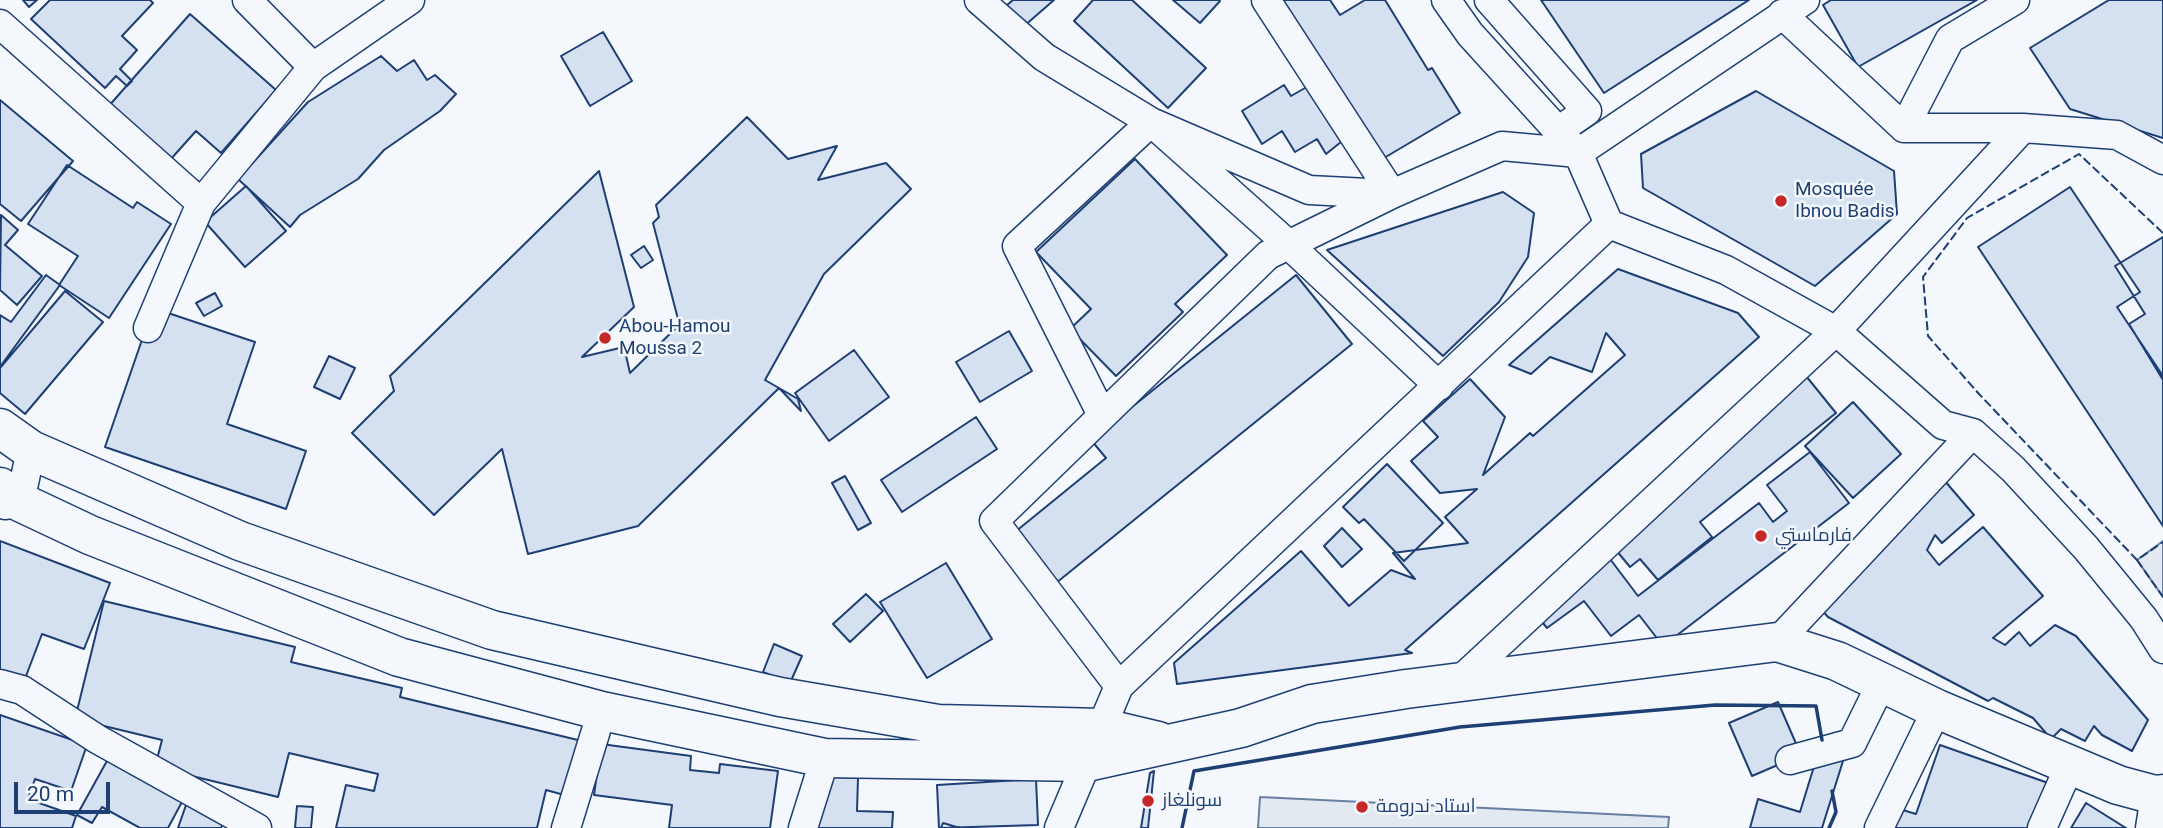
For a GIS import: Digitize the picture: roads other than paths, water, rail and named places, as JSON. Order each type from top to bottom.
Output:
[{"type":"main road","points":[[0,428],[31,450],[240,541],[492,630],[780,696],[938,724],[1095,745]]},
{"type":"main road","points":[[7,498],[90,535],[399,657],[602,711],[825,758],[1167,743],[1241,727],[1312,704],[1777,642],[1837,661],[1937,709],[2118,785],[2156,806]]},
{"type":"street","points":[[247,0],[313,67]]},
{"type":"street","points":[[148,328],[201,203],[313,67],[410,0]]},
{"type":"street","points":[[979,0],[1044,57],[1151,122],[1309,190],[1392,194]]},
{"type":"street","points":[[1266,0],[1392,194]]},
{"type":"street","points":[[1446,0],[1470,34],[1578,153],[1609,224],[1726,270],[1836,331],[1943,425],[1973,433],[2013,469],[2086,548],[2144,619],[2163,649]]},
{"type":"street","points":[[1489,0],[1587,111],[1558,131]]},
{"type":"street","points":[[1904,128],[1950,39],[2015,0]]},
{"type":"street","points":[[1119,686],[994,521],[1268,255],[1392,194],[1502,146],[1578,153],[1793,7],[1904,128],[2023,128],[2117,135],[2163,160]]},
{"type":"street","points":[[0,24],[201,203]]},
{"type":"street","points":[[1151,122],[1439,386]]},
{"type":"street","points":[[1102,415],[1017,246],[1151,122]]},
{"type":"street","points":[[1457,683],[1836,331],[2023,128]]},
{"type":"street","points":[[1059,828],[1119,686],[1609,224]]},
{"type":"street","points":[[1777,642],[1973,433]]},
{"type":"street","points":[[7,498],[31,450]]},
{"type":"street","points":[[1790,760],[1852,743],[1882,682]]},
{"type":"street","points":[[0,684],[22,690],[97,739],[246,825]]},
{"type":"street","points":[[1879,828],[1937,709]]},
{"type":"street","points":[[566,828],[602,711]]},
{"type":"street","points":[[803,828],[825,758]]},
{"type":"street","points":[[2042,828],[2070,765]]},
{"type":"place","name":"Mosquée Ibnou Badis","points":[[1781,201]]},
{"type":"place","name":"Abou-Hamou Moussa 2","points":[[605,338]]},
{"type":"place","name":"فارماستي","points":[[1761,536]]},
{"type":"place","name":"سونلغاز","points":[[1148,801]]},
{"type":"place","name":"استاد ندرومة","points":[[1362,807]]}]
